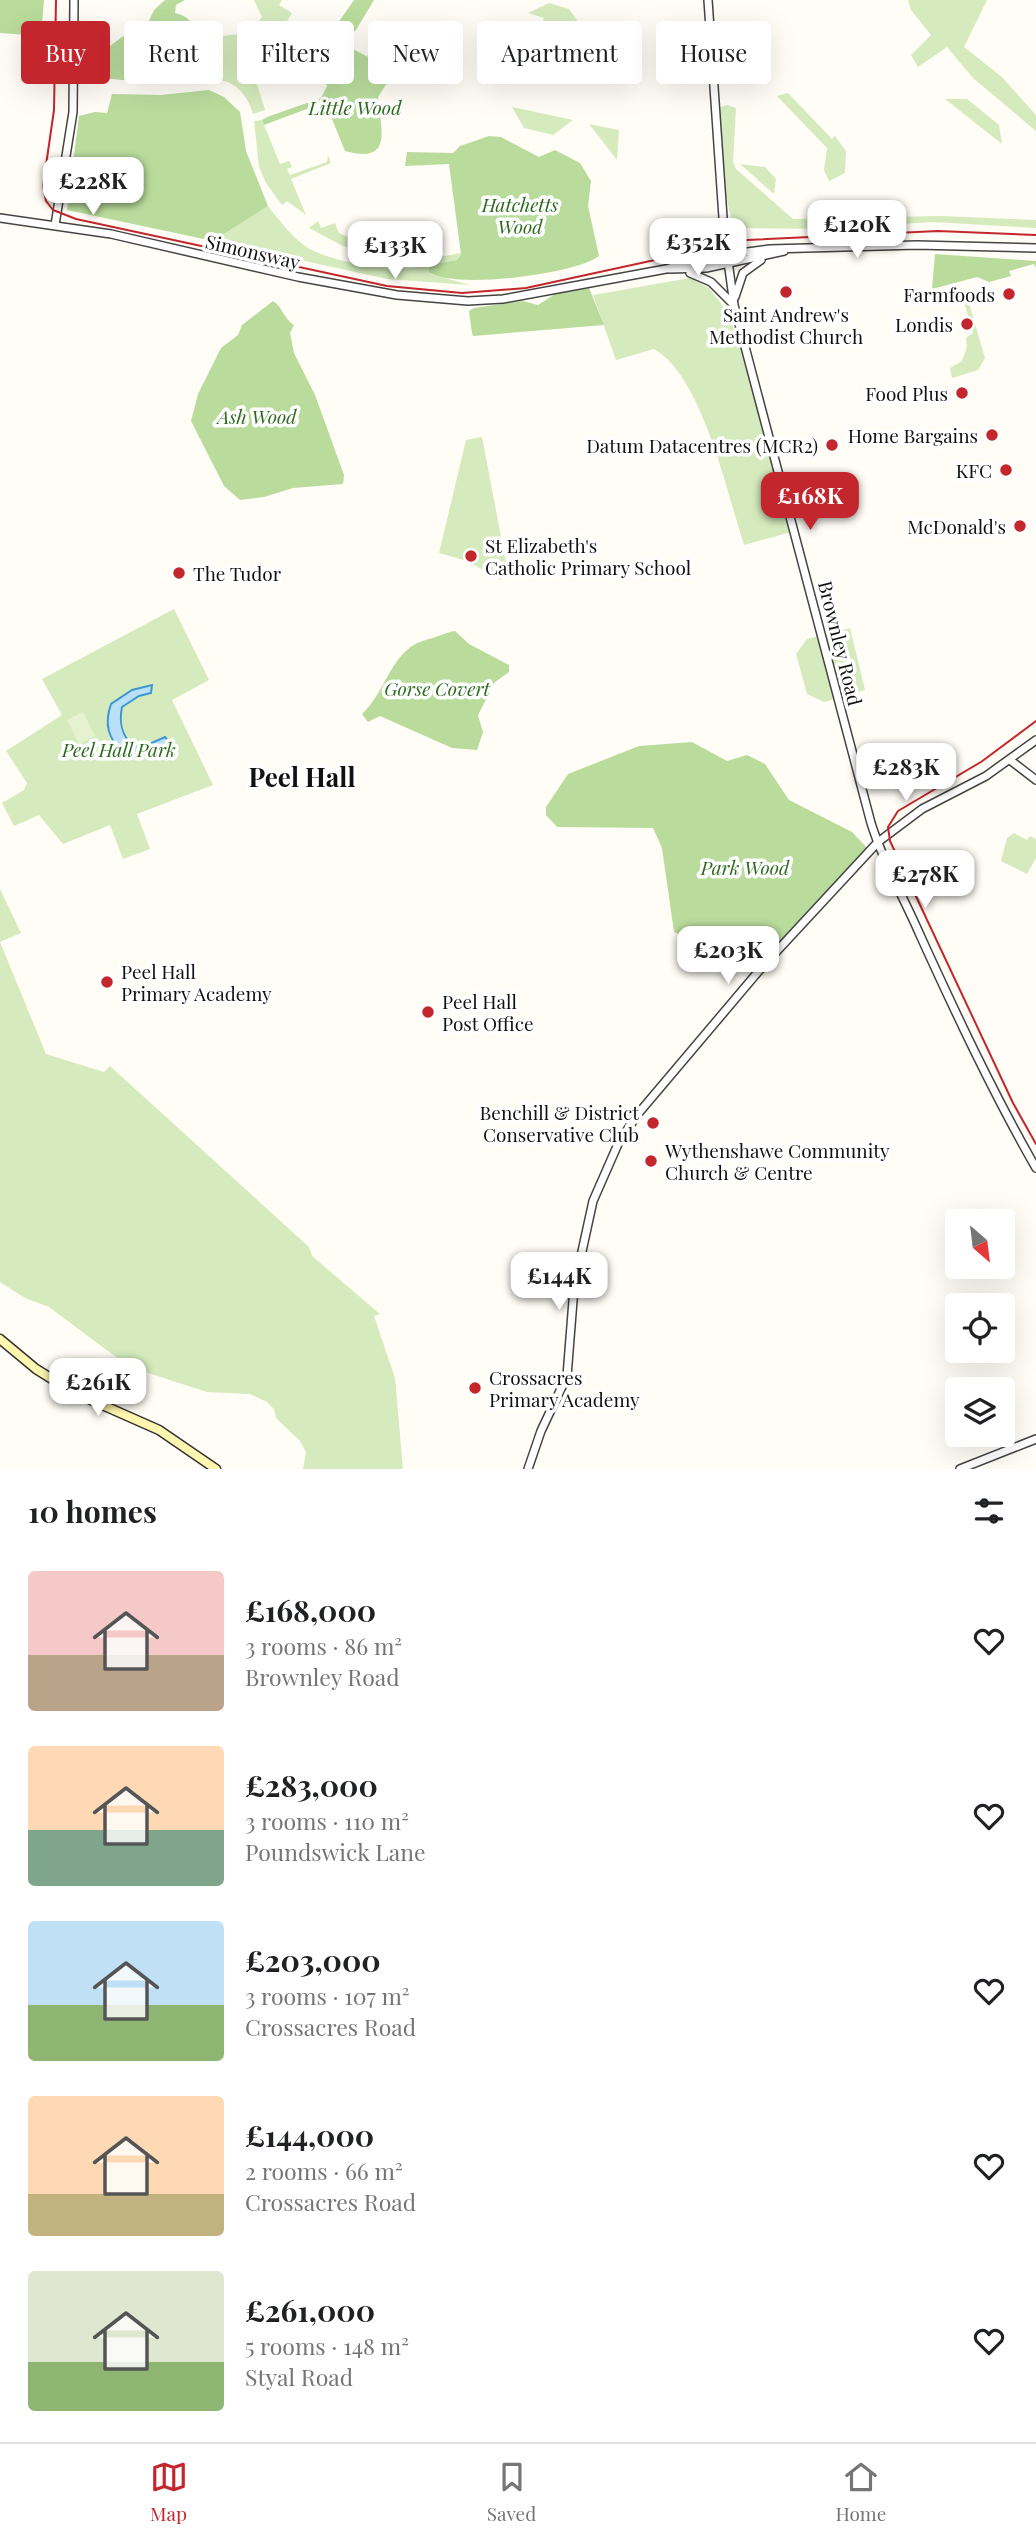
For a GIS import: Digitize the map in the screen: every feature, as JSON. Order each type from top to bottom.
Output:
[{"type":"main road","points":[[0,1339],[36,1369],[74,1392],[159,1430],[216,1469]]},
{"type":"street","points":[[55,225],[72,123],[76,67],[74,0]]},
{"type":"street","name":"Brownley Road","points":[[708,0],[725,243],[734,304],[877,842],[999,1101],[1036,1168]]},
{"type":"street","name":"Simonsway","points":[[0,218],[113,234],[298,277],[426,300],[503,299],[722,260],[728,264],[792,249]]},
{"type":"street","name":"Simonsway","points":[[675,268],[727,253],[792,249],[917,245],[1036,248]]},
{"type":"street","points":[[675,268],[708,279],[734,304],[743,273],[771,256]]},
{"type":"street","points":[[528,1469],[541,1431],[567,1376],[574,1288],[588,1220],[618,1144],[639,1111],[877,842],[922,809],[1010,760],[1036,740]]},
{"type":"street","points":[[1010,760],[1036,780]]},
{"type":"street","points":[[960,1469],[1036,1438]]},
{"type":"green space","points":[[0,0],[44,0],[42,21],[21,21],[21,35],[0,33]]},
{"type":"green space","points":[[165,0],[185,0],[176,5],[175,13],[190,21],[149,21],[154,10]]},
{"type":"green space","points":[[254,0],[282,0],[279,5],[292,13],[287,21],[259,21],[262,17]]},
{"type":"green space","name":"Little Wood","points":[[354,0],[374,0],[354,32],[354,21],[339,21]]},
{"type":"green space","points":[[908,0],[987,0],[964,47],[1002,77],[1036,115],[1036,131],[973,78],[947,47],[918,67],[911,55],[931,35],[911,10]]},
{"type":"green space","points":[[549,3],[569,9],[577,21],[543,21],[544,18],[528,13]]},
{"type":"green space","points":[[237,34],[237,84],[257,84],[265,110],[253,114],[242,93],[223,81],[223,36]]},
{"type":"green space","points":[[124,36],[124,80],[110,78],[110,46]]},
{"type":"green space","name":"Little Wood","points":[[354,50],[368,57],[368,84],[386,84],[378,97],[381,140],[372,153],[345,151],[325,102],[264,125],[262,120],[267,117],[321,98],[326,84],[354,84]]},
{"type":"green space","points":[[209,90],[224,97],[240,112],[246,151],[268,206],[213,241],[67,210],[79,116],[95,112],[107,113],[112,94],[161,95]]},
{"type":"green space","points":[[788,93],[832,139],[835,136],[846,151],[845,173],[829,181],[824,170],[827,148],[777,96]]},
{"type":"green space","points":[[945,99],[967,99],[999,125],[1002,144]]},
{"type":"green space","points":[[727,105],[736,108],[733,162],[736,169],[793,219],[941,216],[1036,220],[1036,228],[934,222],[823,229],[737,228],[728,205],[721,152],[718,108]]},
{"type":"green space","points":[[512,107],[573,120],[553,135],[524,128]]},
{"type":"green space","points":[[262,120],[280,164],[289,161],[292,167],[287,169],[290,175],[327,162],[328,155],[331,163],[291,179],[306,215],[287,201],[282,205],[266,183],[259,167],[254,121]]},
{"type":"green space","points":[[589,124],[619,130],[617,160]]},
{"type":"green space","name":"Hatchetts Wood","points":[[489,136],[501,137],[539,157],[555,150],[580,163],[591,181],[588,206],[599,256],[567,269],[515,278],[463,280],[429,272],[430,265],[457,260],[461,254],[449,164],[405,166],[407,152],[453,153],[460,146]]},
{"type":"green space","points":[[740,164],[765,167],[776,179],[774,194]]},
{"type":"green space","points":[[268,206],[304,245],[337,259],[374,267],[411,268],[426,265],[436,259],[430,256],[417,261],[418,253],[383,251],[417,236],[422,246],[430,243],[432,252],[437,251],[439,257],[461,253],[457,260],[430,265],[431,274],[470,285],[387,279],[213,241]]},
{"type":"green space","points":[[318,221],[321,228],[335,223],[339,233],[351,239],[363,234],[376,257],[341,245],[309,228]]},
{"type":"green space","points":[[935,254],[1036,261],[1036,268],[1034,264],[1009,271],[1011,276],[989,282],[977,277],[932,289]]},
{"type":"green space","points":[[690,278],[709,288],[723,306],[739,340],[775,474],[795,531],[744,545],[711,437],[686,384],[671,363],[654,349],[616,360],[593,295]]},
{"type":"green space","points":[[589,288],[604,325],[473,336],[469,311],[474,308],[523,301],[538,305],[555,294]]},
{"type":"green space","points":[[956,288],[967,296],[985,358],[978,370],[952,378],[950,368],[962,361],[967,347],[966,338],[973,333],[964,301],[934,302],[933,298],[935,293]]},
{"type":"green space","name":"Ash Wood","points":[[273,301],[294,325],[290,333],[294,353],[315,395],[344,475],[343,484],[293,488],[264,497],[240,500],[224,486],[191,421],[198,394],[221,348],[238,335],[242,325]]},
{"type":"green space","points":[[482,437],[507,568],[501,580],[467,561],[439,553],[466,440]]},
{"type":"green space","name":"Peel Hall Park","points":[[174,609],[209,680],[172,700],[213,785],[137,814],[150,849],[123,859],[110,825],[63,844],[39,815],[14,826],[2,803],[24,790],[27,783],[6,751],[62,715],[42,679]]},
{"type":"green space","points":[[850,628],[865,690],[824,702],[807,694],[796,654],[807,639]]},
{"type":"green space","name":"Gorse Covert","points":[[455,631],[469,644],[509,665],[509,672],[495,682],[478,715],[483,732],[477,750],[452,748],[380,716],[368,722],[362,714],[406,651],[416,644]]},
{"type":"green space","points":[[83,712],[95,736],[79,744],[67,720]]},
{"type":"green space","name":"Park Wood","points":[[692,742],[727,761],[747,755],[765,764],[789,800],[852,832],[868,849],[763,966],[674,932],[662,848],[653,828],[557,827],[546,815],[546,807],[568,774],[639,746]]},
{"type":"green space","points":[[1014,833],[1027,840],[1030,836],[1036,839],[1036,858],[1027,874],[1001,861],[1007,838]]},
{"type":"green space","points":[[0,889],[21,933],[0,942]]},
{"type":"green space","points":[[0,942],[46,1054],[104,1072],[110,1066],[309,1247],[312,1256],[380,1314],[374,1316],[395,1378],[403,1469],[303,1469],[306,1452],[300,1441],[276,1418],[274,1409],[267,1402],[250,1394],[207,1392],[145,1372],[116,1357],[49,1307],[25,1298],[0,1282]]},
{"type":"water","points":[[152,685],[151,693],[139,696],[122,707],[122,728],[132,745],[145,746],[165,737],[169,742],[148,754],[123,753],[109,730],[111,704],[132,690]]},
{"type":"tram line","points":[[56,0],[54,110],[43,186],[46,201],[53,210],[76,219],[387,286],[462,293],[526,288],[747,240],[938,231],[1036,235]]},
{"type":"tram line","points":[[1036,721],[981,762],[898,811],[888,827],[890,841],[1013,1103],[1036,1144]]},
{"type":"place","name":"Saint Andrew's Methodist Church","points":[[786,292]]},
{"type":"place","name":"Farmfoods","points":[[1009,294]]},
{"type":"place","name":"Londis","points":[[967,324]]},
{"type":"place","name":"Food Plus","points":[[962,393]]},
{"type":"place","name":"Home Bargains","points":[[992,435]]},
{"type":"place","name":"Datum Datacentres (MCR2)","points":[[832,445]]},
{"type":"place","name":"KFC","points":[[1006,470]]},
{"type":"place","name":"McDonald's","points":[[1020,526]]},
{"type":"place","name":"St Elizabeth's Catholic Primary School","points":[[471,556]]},
{"type":"place","name":"The Tudor","points":[[179,573]]},
{"type":"place","name":"Peel Hall Primary Academy","points":[[107,982]]},
{"type":"place","name":"Peel Hall Post Office","points":[[428,1012]]},
{"type":"place","name":"Benchill & District Conservative Club","points":[[653,1123]]},
{"type":"place","name":"Wythenshawe Community Church & Centre","points":[[651,1161]]},
{"type":"place","name":"Crossacres Primary Academy","points":[[475,1388]]},
{"type":"district","name":"Peel Hall","points":[[302,776]]}]
